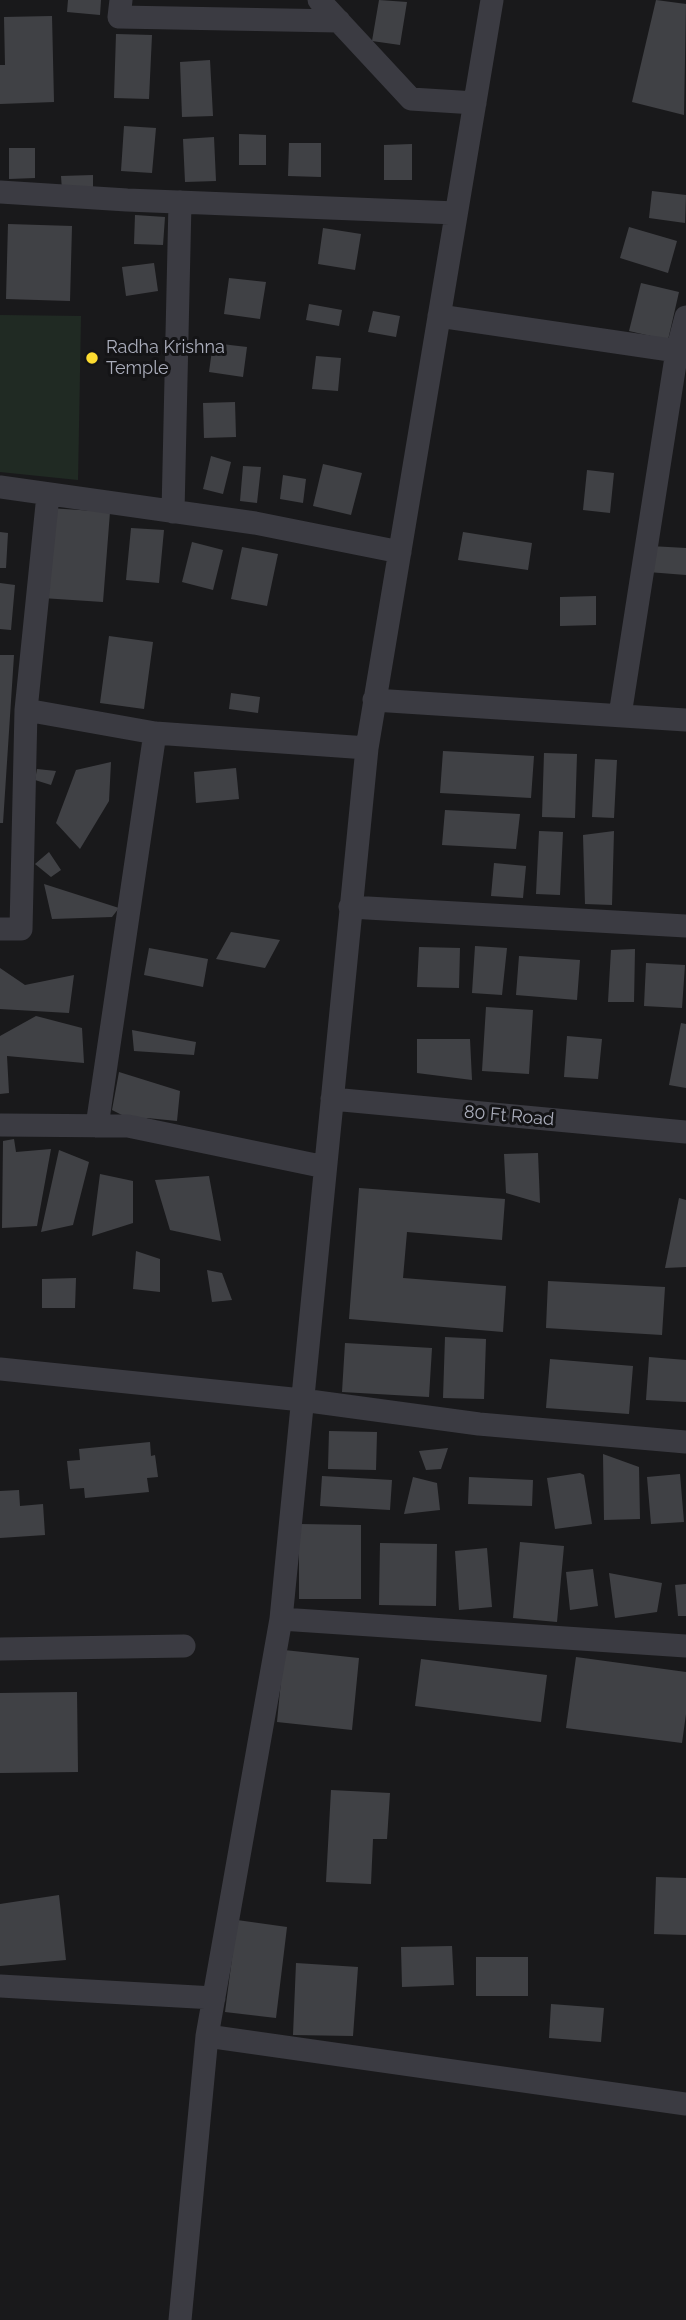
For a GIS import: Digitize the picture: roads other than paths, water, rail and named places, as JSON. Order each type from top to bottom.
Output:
[{"type":"street","points":[[121,0],[119,17],[338,21]]},
{"type":"street","points":[[319,0],[411,99],[475,103]]},
{"type":"street","points":[[180,2320],[207,2036],[281,1619],[367,748],[492,0]]},
{"type":"street","points":[[0,192],[456,213]]},
{"type":"street","points":[[173,512],[180,201]]},
{"type":"street","points":[[439,316],[682,352]]},
{"type":"street","points":[[620,715],[686,317]]},
{"type":"street","points":[[0,487],[255,523],[400,552]]},
{"type":"street","points":[[0,929],[21,929],[26,710],[48,495]]},
{"type":"street","points":[[374,700],[686,720]]},
{"type":"street","points":[[26,710],[155,733],[367,748]]},
{"type":"street","points":[[97,1126],[155,733]]},
{"type":"street","points":[[350,906],[686,926]]},
{"type":"street","name":"80 Ft Road","points":[[332,1099],[686,1132]]},
{"type":"street","points":[[0,1125],[128,1126],[325,1167]]},
{"type":"street","points":[[0,1369],[302,1400],[479,1424],[686,1442]]},
{"type":"street","points":[[281,1619],[686,1646]]},
{"type":"street","points":[[0,1649],[184,1646]]},
{"type":"street","points":[[0,1986],[214,1998]]},
{"type":"street","points":[[207,2036],[686,2104]]},
{"type":"place","name":"Radha Krishna Temple","points":[[92,358]]}]
